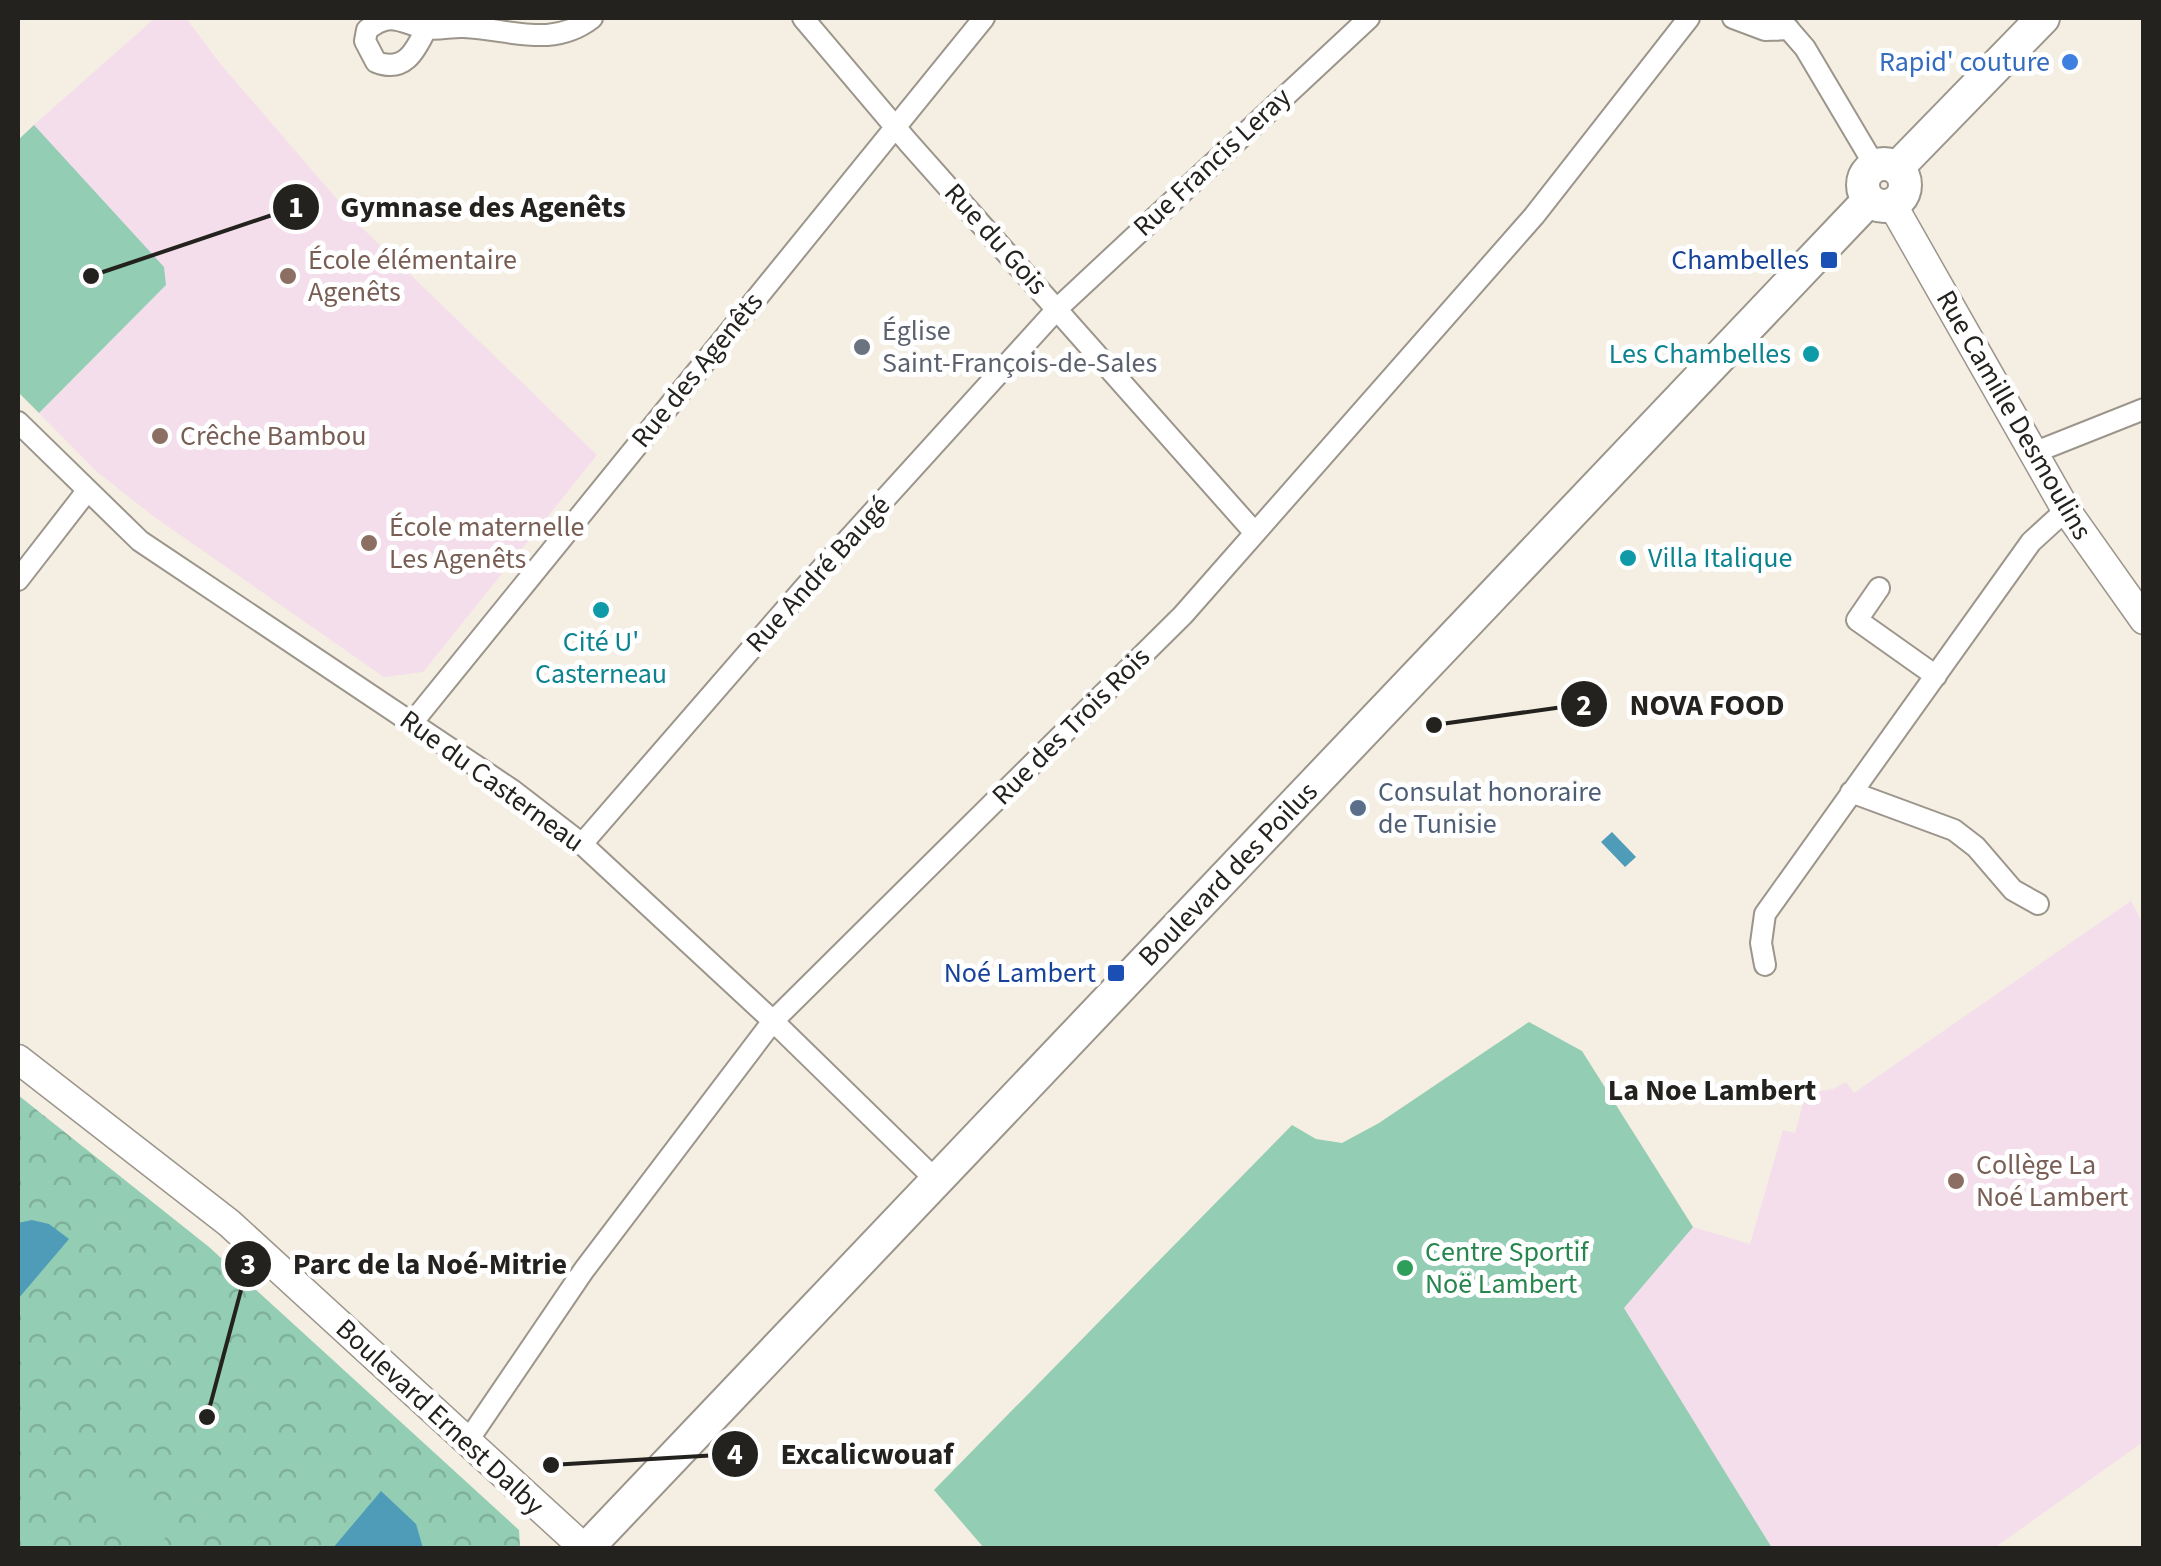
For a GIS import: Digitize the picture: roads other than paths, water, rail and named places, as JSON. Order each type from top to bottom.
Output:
[{"type":"main road","points":[[1881,202],[1864,182],[1886,167],[2043,18]]},
{"type":"main road","name":"Boulevard des Poilus","points":[[585,1548],[1881,202]]},
{"type":"street","points":[[426,29],[465,27],[559,36],[592,18]]},
{"type":"street","name":"Rue du Gois","points":[[803,18],[1255,534]]},
{"type":"street","name":"Rue des Agenêts","points":[[412,722],[984,18]]},
{"type":"street","name":"Rue Francis Leray","points":[[1058,308],[1369,18]]},
{"type":"street","name":"Rue des Trois Rois","points":[[467,1442],[591,1261],[773,1020],[1183,614],[1534,216],[1689,18]]},
{"type":"street","points":[[1733,18],[1765,30],[1788,21],[1886,167]]},
{"type":"street","name":"Rue Camille Desmoulins","points":[[1881,202],[2066,510],[2144,620]]},
{"type":"street","name":"Rue André Baugé","points":[[582,844],[792,602],[1058,308]]},
{"type":"street","points":[[2034,453],[2144,409]]},
{"type":"street","name":"Rue du Casterneau","points":[[18,422],[140,541],[412,722],[582,844],[773,1020],[936,1180]]},
{"type":"street","points":[[18,580],[88,491]]},
{"type":"street","points":[[1765,965],[1761,943],[1764,914],[2032,542],[2066,510]]},
{"type":"street","points":[[1879,588],[1857,620],[1936,676]]},
{"type":"street","points":[[1851,792],[1954,830],[1976,847],[2012,890],[2038,904]]},
{"type":"street","name":"Boulevard Ernest Dalby","points":[[18,1059],[229,1223],[585,1548]]},
{"type":"water","points":[[1612,832],[1636,857],[1625,867],[1601,842]]},
{"type":"water","points":[[32,1220],[49,1224],[69,1239],[18,1299],[18,1223]]},
{"type":"water","points":[[381,1491],[416,1524],[423,1548],[333,1548]]},
{"type":"place","name":"Rapid' couture","points":[[2070,62]]},
{"type":"place","name":"Chambelles","points":[[1829,260]]},
{"type":"place","name":"Gymnase des Agenêts","points":[[91,276]]},
{"type":"place","name":"École élémentaire Agenêts","points":[[288,276]]},
{"type":"place","name":"Église Saint-François-de-Sales","points":[[862,347]]},
{"type":"place","name":"Les Chambelles","points":[[1811,354]]},
{"type":"place","name":"Crêche Bambou","points":[[160,436]]},
{"type":"place","name":"École maternelle Les Agenêts","points":[[369,543]]},
{"type":"place","name":"Villa Italique","points":[[1628,558]]},
{"type":"place","name":"Cité U' Casterneau","points":[[601,610]]},
{"type":"place","name":"NOVA FOOD","points":[[1434,725]]},
{"type":"place","name":"Consulat honoraire de Tunisie","points":[[1358,808]]},
{"type":"place","name":"Noé Lambert","points":[[1116,973]]},
{"type":"place","name":"Collège La Noé Lambert","points":[[1956,1181]]},
{"type":"place","name":"Centre Sportif Noë Lambert","points":[[1405,1268]]},
{"type":"place","name":"Parc de la Noé-Mitrie","points":[[207,1417]]},
{"type":"place","name":"Excalicwouaf","points":[[551,1465]]},
{"type":"district","name":"La Noe Lambert","points":[[1712,1090]]}]
